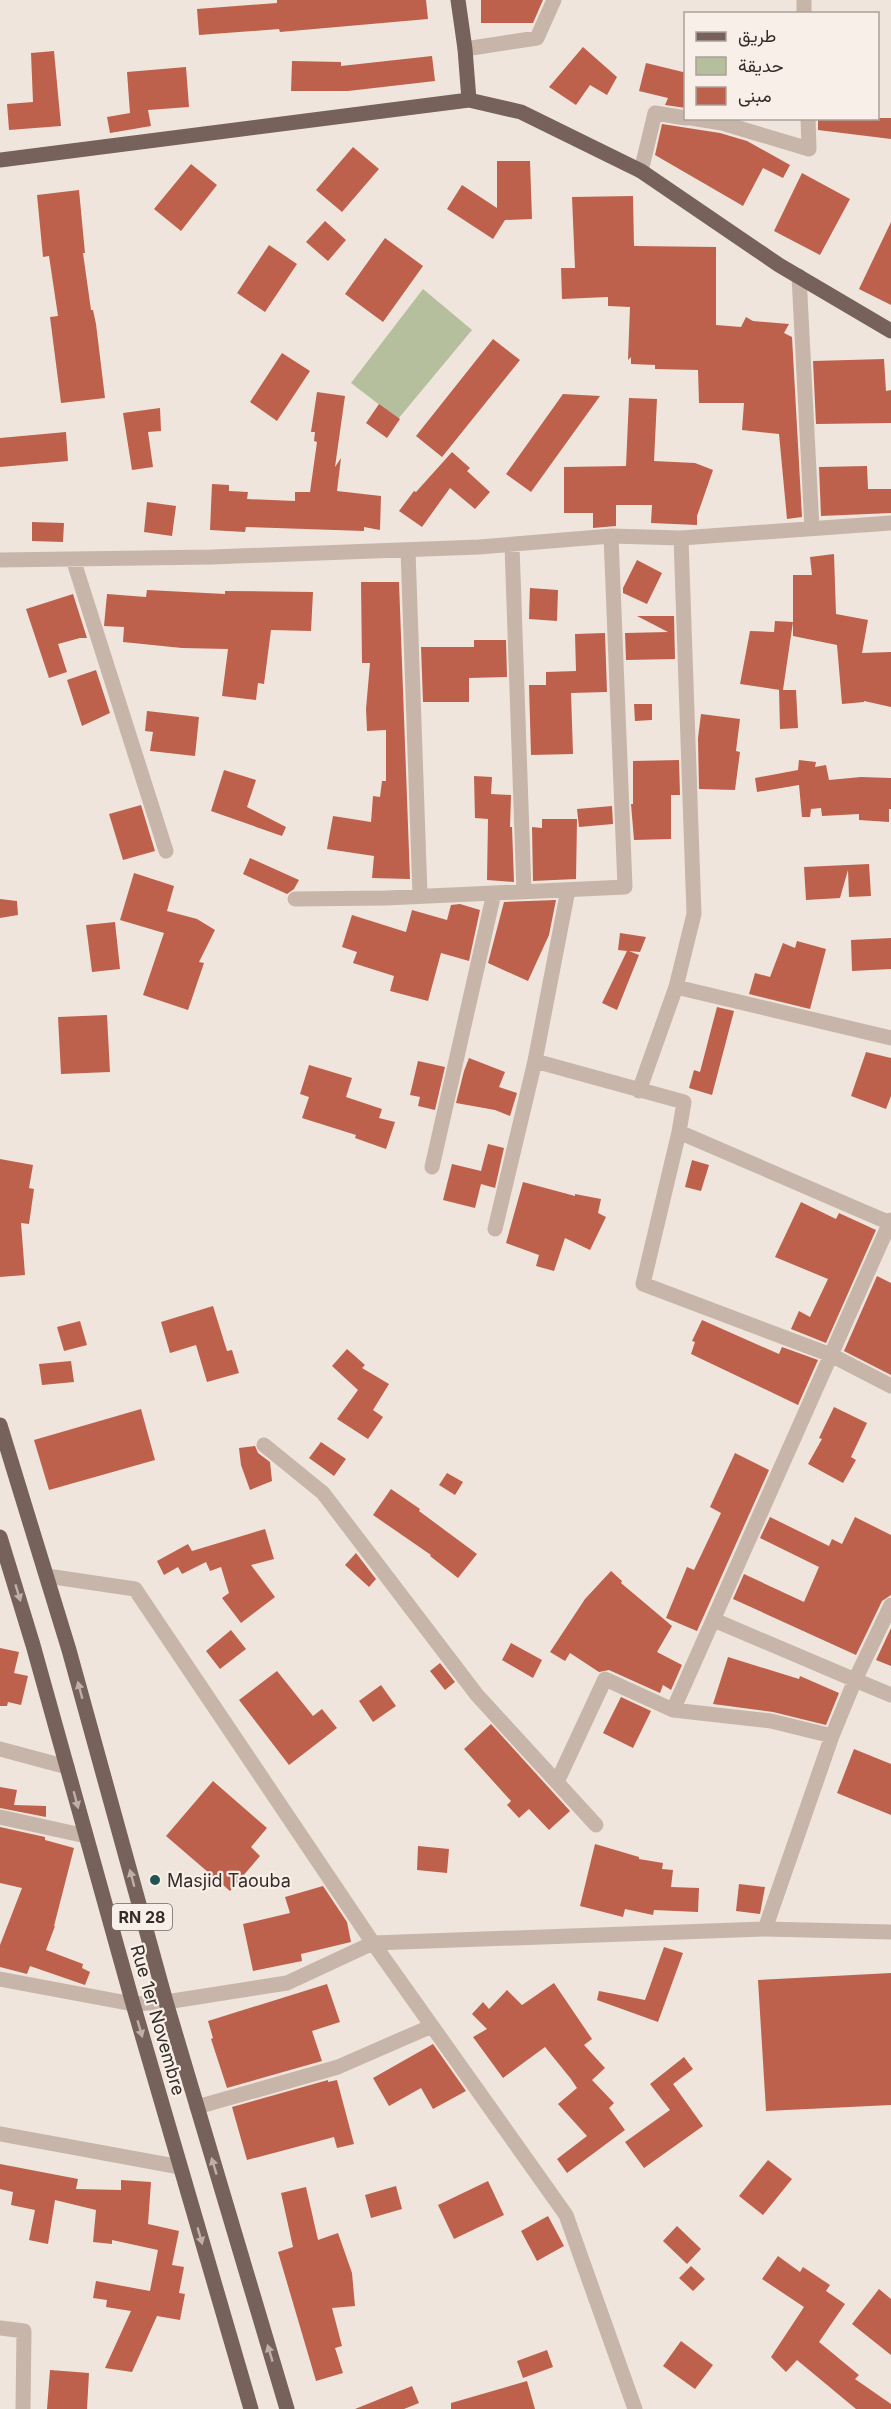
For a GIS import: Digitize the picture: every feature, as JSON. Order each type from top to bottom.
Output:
[{"type":"main road","points":[[458,0],[469,100]]},
{"type":"main road","points":[[0,160],[469,100],[521,112],[641,171],[799,276],[891,331]]},
{"type":"main road","name":"RN 28","points":[[0,1425],[69,1650],[166,2002],[286,2409]]},
{"type":"main road","name":"Rue 1er Novembre","points":[[0,1537],[33,1645],[133,2004],[251,2409]]},
{"type":"street","points":[[465,49],[537,38],[554,0]]},
{"type":"street","points":[[641,171],[655,113],[684,118]]},
{"type":"street","points":[[703,120],[722,123],[809,149],[808,120]]},
{"type":"street","points":[[799,276],[813,529]]},
{"type":"street","points":[[0,560],[408,550],[512,545],[611,536],[681,538],[891,523]]},
{"type":"street","points":[[295,899],[386,898],[625,887],[611,536]]},
{"type":"street","points":[[639,1091],[676,987],[694,914],[681,538]]},
{"type":"street","points":[[512,545],[524,892]]},
{"type":"street","points":[[408,550],[420,895]]},
{"type":"street","points":[[73,559],[166,851]]},
{"type":"street","points":[[495,1228],[535,1061],[568,890]]},
{"type":"street","points":[[432,1167],[494,893]]},
{"type":"street","points":[[676,987],[891,1038]]},
{"type":"street","points":[[535,1061],[684,1102],[643,1284],[831,1355],[891,1386]]},
{"type":"street","points":[[673,1710],[890,1221],[679,1132]]},
{"type":"street","points":[[264,1445],[323,1493],[477,1695],[596,1825]]},
{"type":"street","points":[[47,1576],[135,1589],[373,1943],[566,2215],[635,2409]]},
{"type":"street","points":[[765,1929],[832,1736],[855,1680],[891,1605]]},
{"type":"street","points":[[714,1620],[891,1695]]},
{"type":"street","points":[[556,1782],[605,1679],[673,1710],[771,1721],[832,1736]]},
{"type":"street","points":[[0,1749],[67,1767]]},
{"type":"street","points":[[0,1817],[86,1836]]},
{"type":"street","points":[[0,1979],[133,2004],[166,2002],[287,1983],[373,1943],[765,1929],[891,1932]]},
{"type":"street","points":[[197,2107],[338,2067],[432,2026]]},
{"type":"street","points":[[0,2134],[180,2167]]},
{"type":"street","points":[[0,2328],[24,2331],[23,2409]]},
{"type":"green space","points":[[423,289],[472,330],[398,419],[351,383]]},
{"type":"building","points":[[277,0],[426,0],[428,19],[280,32],[279,29],[199,35],[197,9],[277,3]]},
{"type":"building","points":[[481,0],[543,0],[533,23],[481,23]]},
{"type":"building","points":[[583,47],[617,77],[607,95],[590,85],[576,105],[549,87]]},
{"type":"building","points":[[54,51],[61,126],[9,130],[7,104],[33,102],[31,53]]},
{"type":"building","points":[[432,56],[435,81],[348,91],[291,91],[292,61],[341,62],[341,66]]},
{"type":"building","points":[[646,63],[684,71],[684,108],[665,105],[668,98],[639,91]]},
{"type":"building","points":[[186,67],[189,107],[148,110],[151,126],[110,133],[107,117],[130,113],[127,72]]},
{"type":"building","points":[[891,118],[891,139],[818,130],[818,120]]},
{"type":"building","points":[[662,124],[720,133],[747,141],[790,165],[783,178],[763,168],[743,206],[655,155]]},
{"type":"building","points":[[353,147],[379,169],[342,212],[316,190]]},
{"type":"building","points":[[497,161],[530,161],[532,219],[505,220],[493,239],[447,209],[462,185],[497,208]]},
{"type":"building","points":[[191,164],[217,185],[181,231],[154,209]]},
{"type":"building","points":[[802,173],[850,199],[820,255],[774,231]]},
{"type":"building","points":[[79,190],[85,253],[83,253],[91,310],[93,310],[96,324],[105,398],[61,403],[50,317],[58,316],[49,256],[43,257],[37,195]]},
{"type":"building","points":[[633,196],[634,246],[716,247],[716,325],[741,327],[746,317],[753,321],[789,324],[784,333],[792,337],[802,517],[787,519],[779,434],[742,430],[744,403],[699,403],[698,370],[655,369],[655,365],[631,364],[631,357],[628,360],[630,307],[608,306],[608,297],[562,299],[561,268],[575,268],[572,197]]},
{"type":"building","points":[[325,221],[346,240],[328,261],[306,242]]},
{"type":"building","points":[[891,222],[891,305],[859,289]]},
{"type":"building","points":[[385,238],[423,266],[383,322],[345,294]]},
{"type":"building","points":[[269,245],[297,264],[265,312],[237,293]]},
{"type":"building","points":[[493,339],[520,360],[442,457],[416,436]]},
{"type":"building","points":[[282,353],[310,371],[277,421],[250,402]]},
{"type":"building","points":[[884,359],[886,391],[891,390],[891,423],[816,424],[813,361]]},
{"type":"building","points":[[317,392],[345,396],[335,467],[341,458],[337,491],[381,496],[380,530],[364,527],[364,531],[246,527],[245,532],[210,530],[212,484],[229,485],[229,491],[248,492],[247,499],[295,501],[295,492],[310,492],[317,442],[314,441],[315,432],[311,432]]},
{"type":"building","points":[[563,394],[600,396],[531,492],[506,474]]},
{"type":"building","points":[[629,398],[657,399],[654,461],[695,463],[713,470],[697,516],[697,525],[651,523],[652,505],[616,505],[616,526],[593,528],[593,513],[564,513],[564,467],[626,466]]},
{"type":"building","points":[[379,404],[400,419],[387,438],[366,423]]},
{"type":"building","points":[[160,408],[161,431],[148,432],[153,467],[132,470],[123,413]]},
{"type":"building","points":[[66,432],[68,461],[0,467],[0,438]]},
{"type":"building","points":[[452,452],[470,468],[467,471],[490,492],[475,509],[450,488],[422,527],[399,511],[414,491],[416,492]]},
{"type":"building","points":[[867,466],[868,489],[891,489],[891,513],[821,516],[819,467]]},
{"type":"building","points":[[147,502],[176,506],[172,536],[144,532]]},
{"type":"building","points":[[32,522],[64,523],[63,542],[32,541]]},
{"type":"building","points":[[834,554],[836,614],[868,620],[862,653],[891,652],[891,707],[864,701],[842,704],[837,645],[793,636],[793,575],[812,575],[810,557]]},
{"type":"building","points":[[637,560],[662,573],[647,604],[623,593],[623,588]]},
{"type":"building","points":[[361,582],[399,582],[410,879],[372,878],[374,856],[327,849],[333,816],[371,822],[373,796],[380,797],[382,781],[386,781],[386,730],[367,731],[366,709],[370,663],[362,663]]},
{"type":"building","points":[[530,588],[558,590],[557,621],[529,619]]},
{"type":"building","points":[[147,590],[225,594],[225,591],[313,592],[311,631],[271,630],[264,684],[258,683],[256,700],[222,696],[228,649],[182,648],[123,642],[124,627],[104,626],[107,594],[146,597]]},
{"type":"building","points":[[73,594],[87,638],[58,644],[67,672],[49,678],[26,609]]},
{"type":"building","points":[[637,616],[674,616],[675,659],[626,660],[625,633],[668,632]]},
{"type":"building","points":[[775,621],[793,622],[783,690],[796,690],[798,728],[780,729],[780,690],[740,684],[750,631],[774,632]]},
{"type":"building","points":[[605,633],[607,692],[571,693],[573,754],[531,755],[529,685],[546,685],[546,672],[576,671],[575,634]]},
{"type":"building","points":[[474,640],[506,640],[507,677],[469,678],[469,702],[423,702],[421,647],[474,647]]},
{"type":"building","points":[[96,670],[110,713],[82,726],[67,680]]},
{"type":"building","points":[[634,704],[652,704],[652,720],[635,721]]},
{"type":"building","points":[[147,711],[199,717],[195,756],[150,751],[153,732],[145,731]]},
{"type":"building","points":[[701,714],[740,719],[736,751],[740,752],[735,790],[699,789],[698,738]]},
{"type":"building","points":[[679,760],[680,795],[671,795],[671,839],[634,840],[631,804],[633,804],[633,761]]},
{"type":"building","points":[[799,760],[816,762],[815,767],[826,765],[829,780],[861,777],[891,778],[889,822],[859,820],[859,814],[822,816],[821,808],[811,809],[810,817],[802,817],[799,785],[757,792],[755,778],[798,770]]},
{"type":"building","points":[[224,770],[256,780],[247,807],[286,827],[282,836],[211,811]]},
{"type":"building","points":[[474,776],[492,777],[491,794],[511,795],[510,827],[512,827],[514,882],[487,880],[488,819],[475,818]]},
{"type":"building","points":[[141,805],[155,851],[123,860],[109,814]]},
{"type":"building","points":[[612,806],[613,824],[579,827],[577,809]]},
{"type":"building","points":[[542,819],[577,819],[576,879],[533,881],[532,827],[542,828]]},
{"type":"building","points":[[250,858],[299,880],[294,889],[287,894],[243,874]]},
{"type":"building","points":[[869,864],[871,896],[849,897],[848,870],[840,898],[806,900],[804,867]]},
{"type":"building","points":[[134,873],[174,886],[167,911],[197,919],[215,930],[199,962],[204,963],[188,1010],[143,995],[164,933],[120,920]]},
{"type":"building","points":[[0,899],[17,901],[18,915],[0,918]]},
{"type":"building","points":[[556,900],[549,935],[528,981],[488,963],[504,902]]},
{"type":"building","points":[[460,904],[480,910],[469,961],[441,953],[428,1001],[390,991],[394,976],[353,963],[357,952],[342,947],[352,915],[406,932],[412,910],[447,920],[451,905]]},
{"type":"building","points":[[115,922],[120,969],[92,972],[86,925]]},
{"type":"building","points":[[620,933],[646,937],[640,952],[629,951],[639,955],[617,1010],[602,1003],[627,951],[618,950]]},
{"type":"building","points":[[891,938],[891,969],[852,971],[851,940]]},
{"type":"building","points":[[797,941],[826,949],[810,1009],[749,994],[755,973],[770,977],[783,943],[795,948]]},
{"type":"building","points":[[717,1007],[734,1011],[712,1095],[689,1088],[694,1070],[700,1072]]},
{"type":"building","points":[[107,1015],[110,1072],[61,1074],[58,1017]]},
{"type":"building","points":[[866,1052],[891,1058],[891,1096],[886,1109],[851,1096]]},
{"type":"building","points":[[469,1058],[505,1072],[499,1087],[517,1093],[510,1116],[495,1110],[456,1103]]},
{"type":"building","points":[[418,1061],[445,1067],[435,1110],[418,1106],[420,1097],[410,1095]]},
{"type":"building","points":[[309,1065],[352,1078],[346,1097],[382,1109],[379,1118],[395,1122],[386,1149],[355,1138],[356,1135],[302,1118],[309,1097],[300,1094]]},
{"type":"building","points":[[488,1144],[504,1148],[495,1188],[481,1184],[475,1208],[443,1200],[452,1164],[481,1171]]},
{"type":"building","points":[[0,1159],[33,1165],[29,1188],[34,1189],[29,1224],[21,1223],[25,1275],[0,1277]]},
{"type":"building","points":[[692,1160],[709,1165],[701,1191],[685,1187]]},
{"type":"building","points":[[523,1182],[575,1196],[575,1194],[601,1199],[598,1213],[606,1217],[590,1250],[565,1238],[554,1271],[536,1266],[539,1255],[506,1243]]},
{"type":"building","points":[[801,1202],[836,1219],[839,1213],[876,1230],[826,1343],[791,1329],[799,1311],[810,1317],[828,1279],[775,1257]]},
{"type":"building","points":[[877,1276],[891,1283],[891,1375],[844,1351]]},
{"type":"building","points":[[213,1306],[227,1351],[232,1350],[239,1373],[207,1382],[196,1345],[170,1353],[161,1322]]},
{"type":"building","points":[[702,1320],[779,1354],[782,1347],[818,1360],[798,1405],[691,1354],[695,1342],[692,1341]]},
{"type":"building","points":[[80,1321],[87,1345],[64,1351],[57,1327]]},
{"type":"building","points":[[347,1349],[365,1365],[362,1368],[389,1384],[373,1410],[383,1417],[368,1439],[337,1419],[358,1390],[332,1366]]},
{"type":"building","points":[[71,1361],[74,1382],[42,1385],[39,1364]]},
{"type":"building","points":[[834,1407],[867,1423],[851,1457],[856,1460],[843,1483],[808,1464],[822,1439],[819,1438]]},
{"type":"building","points":[[141,1409],[155,1460],[49,1490],[34,1440]]},
{"type":"building","points":[[321,1442],[346,1459],[334,1476],[309,1458]]},
{"type":"building","points":[[255,1446],[258,1453],[270,1462],[272,1481],[250,1490],[241,1465],[239,1448]]},
{"type":"building","points":[[735,1453],[769,1470],[697,1631],[666,1618],[687,1567],[694,1570],[721,1513],[710,1507]]},
{"type":"building","points":[[447,1473],[463,1482],[455,1495],[439,1485]]},
{"type":"building","points":[[391,1489],[477,1554],[458,1578],[431,1555],[373,1515]]},
{"type":"building","points":[[770,1517],[829,1546],[832,1539],[842,1544],[855,1517],[891,1535],[891,1595],[882,1601],[856,1655],[733,1599],[744,1574],[804,1602],[819,1567],[760,1538]]},
{"type":"building","points":[[265,1529],[274,1559],[251,1565],[275,1597],[241,1623],[222,1598],[229,1593],[221,1567],[210,1571],[206,1562],[182,1574],[178,1567],[164,1575],[157,1561],[188,1544],[192,1551]]},
{"type":"building","points":[[356,1553],[376,1579],[369,1587],[345,1565]]},
{"type":"building","points":[[611,1571],[622,1581],[621,1583],[672,1626],[657,1652],[682,1665],[671,1690],[663,1685],[660,1693],[609,1670],[599,1672],[570,1653],[565,1661],[550,1652],[585,1599]]},
{"type":"building","points":[[891,1628],[891,1666],[876,1660]]},
{"type":"building","points":[[231,1630],[246,1649],[220,1669],[206,1651]]},
{"type":"building","points":[[511,1643],[542,1660],[533,1678],[502,1660]]},
{"type":"building","points":[[0,1648],[19,1652],[14,1673],[28,1676],[21,1705],[8,1702],[7,1706],[0,1706]]},
{"type":"building","points":[[728,1657],[799,1679],[800,1676],[839,1693],[826,1725],[773,1712],[713,1704]]},
{"type":"building","points":[[440,1663],[455,1682],[445,1690],[430,1671]]},
{"type":"building","points":[[277,1671],[313,1716],[322,1709],[337,1728],[289,1765],[239,1700]]},
{"type":"building","points":[[381,1685],[396,1706],[373,1722],[359,1701]]},
{"type":"building","points":[[621,1697],[651,1711],[633,1748],[603,1733]]},
{"type":"building","points":[[491,1724],[570,1811],[549,1830],[529,1809],[519,1818],[507,1805],[511,1801],[464,1749]]},
{"type":"building","points":[[854,1749],[891,1764],[891,1815],[837,1793]]},
{"type":"building","points":[[213,1781],[267,1828],[251,1847],[260,1856],[230,1891],[166,1836]]},
{"type":"building","points":[[0,1787],[17,1790],[14,1805],[46,1806],[46,1817],[0,1808]]},
{"type":"building","points":[[0,1827],[45,1837],[45,1840],[74,1848],[55,1926],[46,1950],[83,1964],[82,1968],[90,1972],[85,1985],[30,1966],[27,1974],[0,1967],[0,1945],[22,1888],[0,1883]]},
{"type":"building","points":[[595,1844],[639,1857],[639,1859],[663,1863],[662,1869],[673,1870],[671,1887],[699,1888],[698,1912],[654,1910],[653,1915],[625,1909],[623,1917],[580,1906]]},
{"type":"building","points":[[418,1846],[449,1849],[447,1873],[417,1870]]},
{"type":"building","points":[[739,1884],[765,1887],[760,1914],[736,1911]]},
{"type":"building","points":[[323,1886],[347,1922],[351,1942],[301,1954],[302,1961],[253,1971],[243,1924],[290,1913],[285,1897]]},
{"type":"building","points":[[664,1947],[683,1953],[658,2022],[597,2000],[599,1991],[645,2000]]},
{"type":"building","points":[[891,1973],[891,2105],[766,2111],[758,1980]]},
{"type":"building","points":[[554,1983],[592,2039],[584,2045],[605,2068],[592,2080],[614,2103],[609,2108],[625,2130],[567,2173],[557,2159],[587,2136],[558,2104],[577,2088],[571,2079],[545,2047],[503,2078],[473,2037],[487,2029],[472,2014],[483,2002],[489,2009],[507,1990],[522,2005]]},
{"type":"building","points":[[327,1984],[340,2022],[312,2031],[322,2061],[227,2088],[211,2039],[213,2038],[208,2021]]},
{"type":"building","points":[[433,2044],[466,2091],[433,2109],[421,2088],[389,2106],[373,2078]]},
{"type":"building","points":[[684,2057],[693,2069],[673,2084],[703,2126],[644,2168],[625,2142],[670,2110],[650,2084]]},
{"type":"building","points":[[328,2080],[328,2082],[337,2080],[354,2144],[337,2148],[334,2137],[247,2160],[232,2107]]},
{"type":"building","points":[[768,2160],[792,2179],[763,2215],[739,2196]]},
{"type":"building","points":[[0,2164],[78,2179],[76,2189],[121,2190],[121,2180],[151,2182],[148,2224],[179,2231],[172,2265],[184,2267],[179,2293],[185,2294],[180,2320],[157,2316],[132,2372],[105,2368],[131,2311],[106,2307],[107,2300],[93,2298],[96,2281],[150,2291],[158,2250],[112,2240],[112,2244],[93,2242],[96,2210],[55,2200],[48,2244],[29,2240],[35,2210],[11,2205],[13,2192],[0,2189]]},
{"type":"building","points":[[488,2181],[504,2215],[454,2239],[438,2205]]},
{"type":"building","points":[[396,2186],[402,2209],[371,2218],[365,2195]]},
{"type":"building","points":[[306,2187],[318,2240],[338,2233],[352,2273],[355,2306],[332,2308],[342,2346],[335,2348],[343,2373],[316,2381],[278,2252],[293,2247],[281,2193]]},
{"type":"building","points":[[548,2216],[564,2246],[537,2261],[521,2231]]},
{"type":"building","points":[[677,2226],[701,2249],[687,2264],[663,2241]]},
{"type":"building","points":[[778,2256],[800,2272],[803,2267],[830,2285],[826,2291],[845,2304],[819,2342],[859,2375],[855,2379],[891,2404],[891,2409],[856,2409],[797,2360],[786,2372],[771,2357],[804,2307],[762,2279]]},
{"type":"building","points":[[691,2266],[705,2279],[693,2291],[679,2278]]},
{"type":"building","points":[[879,2289],[891,2299],[891,2355],[852,2324]]},
{"type":"building","points":[[681,2341],[713,2365],[695,2389],[663,2366]]},
{"type":"building","points":[[547,2350],[553,2367],[523,2378],[517,2361]]},
{"type":"building","points":[[50,2370],[89,2373],[87,2409],[47,2409]]},
{"type":"building","points":[[527,2381],[535,2409],[451,2409],[451,2403]]},
{"type":"building","points":[[412,2386],[419,2403],[404,2409],[355,2409]]},
{"type":"place","name":"Masjid Taouba","points":[[155,1880]]}]
